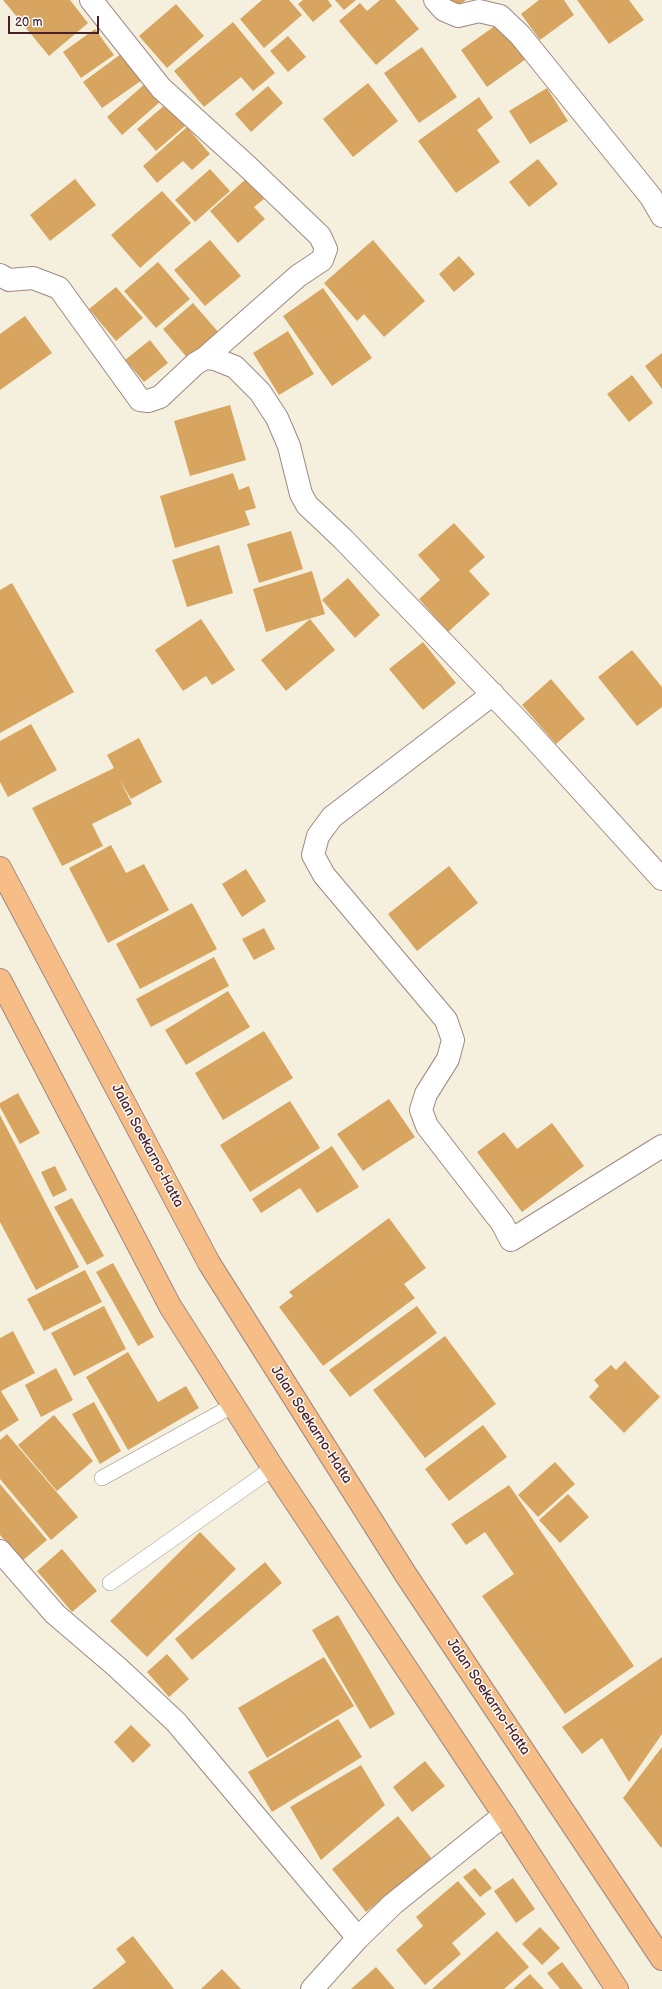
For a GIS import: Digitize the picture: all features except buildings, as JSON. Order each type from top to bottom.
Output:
[{"type":"highway","name":"Jalan Soekarno-Hatta","points":[[0,868],[209,1263],[406,1575],[662,1959]]},
{"type":"highway","points":[[0,980],[170,1306],[273,1468],[504,1815],[617,1989]]},
{"type":"street","points":[[0,275],[8,280],[33,278],[59,288],[140,400],[148,401],[160,397],[195,364],[206,358],[298,276],[322,260],[326,249],[320,236],[247,166],[161,88],[91,0]]},
{"type":"street","points":[[435,0],[444,10],[458,16],[479,11],[500,16],[520,35],[652,197],[662,216]]},
{"type":"street","points":[[206,358],[215,359],[235,367],[260,392],[277,418],[289,446],[301,494],[307,505],[343,539],[493,694],[662,879]]},
{"type":"street","points":[[493,694],[332,816],[318,836],[313,855],[324,875],[446,1020],[453,1040],[448,1059],[426,1094],[421,1110],[427,1126],[502,1223],[512,1240],[662,1146]]},
{"type":"street","points":[[0,1551],[55,1614],[117,1667],[176,1722],[358,1938]]},
{"type":"street","points":[[312,1989],[358,1938],[393,1904],[504,1815]]},
{"type":"lane","points":[[102,1478],[234,1405]]},
{"type":"lane","points":[[110,1583],[273,1468]]}]
